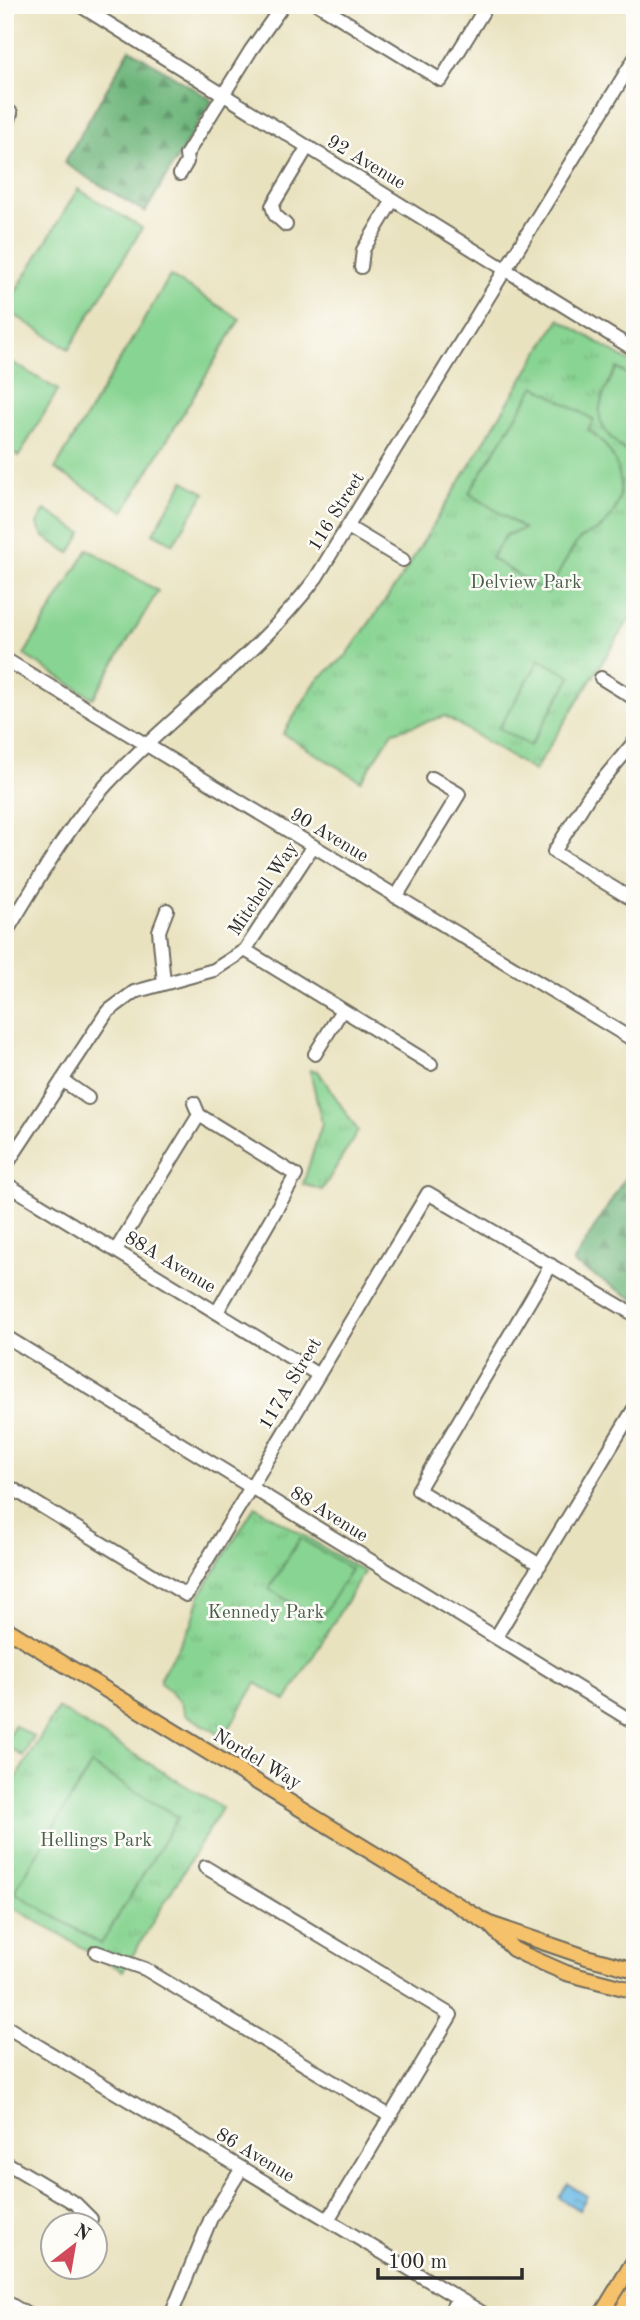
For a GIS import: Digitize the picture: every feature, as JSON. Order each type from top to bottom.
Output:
[{"type":"main road","name":"Nordel Way","points":[[5,1628],[489,1924],[513,1949],[566,1973],[635,1991]]},
{"type":"main road","name":"Nordel Way","points":[[489,1924],[522,1933],[567,1951],[635,1970]]},
{"type":"main road","points":[[601,2315],[635,2259]]},
{"type":"main road","points":[[619,2315],[635,2290]]},
{"type":"street","name":"92 Avenue","points":[[79,5],[635,350]]},
{"type":"street","points":[[180,174],[187,162],[186,155],[222,95],[283,5]]},
{"type":"street","points":[[319,5],[440,80],[487,5]]},
{"type":"street","name":"116 Street","points":[[5,934],[78,820],[105,786],[146,745],[272,632],[316,578],[635,58]]},
{"type":"street","points":[[5,133],[11,113]]},
{"type":"street","points":[[286,225],[275,215],[272,206],[307,148]]},
{"type":"street","points":[[360,267],[363,250],[393,200]]},
{"type":"street","points":[[348,527],[403,560]]},
{"type":"street","name":"90 Avenue","points":[[5,659],[635,1041]]},
{"type":"street","points":[[601,678],[635,699]]},
{"type":"street","points":[[635,741],[589,796],[554,852],[635,901]]},
{"type":"street","points":[[396,897],[459,794],[432,778]]},
{"type":"street","name":"Mitchell Way","points":[[5,1167],[96,1026],[114,1005],[134,992],[214,970],[245,950],[313,846]]},
{"type":"street","points":[[164,983],[159,932],[167,910]]},
{"type":"street","points":[[245,950],[431,1064]]},
{"type":"street","points":[[315,1054],[342,1010]]},
{"type":"street","points":[[62,1080],[89,1098]]},
{"type":"street","points":[[116,1250],[196,1109],[296,1175],[217,1312]]},
{"type":"street","name":"88A Avenue","points":[[5,1183],[317,1374]]},
{"type":"street","name":"117A Street","points":[[5,1484],[186,1594],[428,1193],[551,1265]]},
{"type":"street","points":[[540,1565],[418,1490],[551,1265],[635,1315]]},
{"type":"street","name":"88 Avenue","points":[[5,1336],[635,1723]]},
{"type":"street","points":[[496,1637],[635,1407]]},
{"type":"street","points":[[205,1867],[451,2015],[328,2220]]},
{"type":"street","points":[[96,1952],[145,1969],[390,2116]]},
{"type":"street","name":"86 Avenue","points":[[5,2026],[486,2315]]},
{"type":"street","points":[[5,2162],[76,2204],[84,2212]]},
{"type":"street","points":[[172,2315],[211,2218],[242,2168]]},
{"type":"street","points":[[448,2315],[458,2298]]},
{"type":"street","points":[[5,2301],[28,2315]]},
{"type":"green space","points":[[130,49],[212,100],[145,212],[64,163]]},
{"type":"green space","points":[[78,189],[142,228],[69,349],[5,309]]},
{"type":"green space","points":[[170,276],[240,319],[124,511],[55,469]]},
{"type":"green space","name":"Delview Park","points":[[559,319],[635,365],[635,610],[534,771],[445,716],[393,732],[361,781],[283,734],[317,680],[346,656],[401,578]]},
{"type":"green space","points":[[5,358],[58,390],[19,456],[5,447]]},
{"type":"green space","points":[[617,368],[635,379],[634,458],[610,437],[600,418],[603,397]]},
{"type":"green space","points":[[535,386],[594,420],[588,430],[599,439],[615,462],[620,487],[613,514],[603,526],[582,537],[547,593],[491,558],[506,535],[524,529],[469,493]]},
{"type":"green space","points":[[184,481],[205,493],[173,544],[153,533]]},
{"type":"green space","points":[[45,510],[82,533],[70,553],[44,537],[37,524]]},
{"type":"green space","points":[[88,549],[158,591],[93,698],[24,655]]},
{"type":"green space","points":[[540,659],[571,677],[530,746],[499,728]]},
{"type":"green space","points":[[310,1070],[318,1071],[358,1131],[322,1190],[303,1184],[322,1124]]},
{"type":"green space","points":[[631,1168],[635,1170],[635,1300],[573,1263]]},
{"type":"green space","name":"Kennedy Park","points":[[255,1506],[364,1572],[286,1701],[256,1683],[224,1737],[185,1714],[181,1703],[161,1683],[161,1676],[192,1624],[200,1595]]},
{"type":"green space","points":[[300,1538],[351,1569],[320,1620],[269,1589]]},
{"type":"green space","name":"Hellings Park","points":[[58,1708],[222,1808],[123,1971],[5,1903],[5,1796]]},
{"type":"green space","points":[[14,1725],[34,1737],[23,1756],[5,1745]]},
{"type":"green space","points":[[91,1765],[178,1817],[101,1944],[14,1892]]},
{"type":"water","points":[[568,2184],[587,2196],[579,2210],[559,2198]]}]
